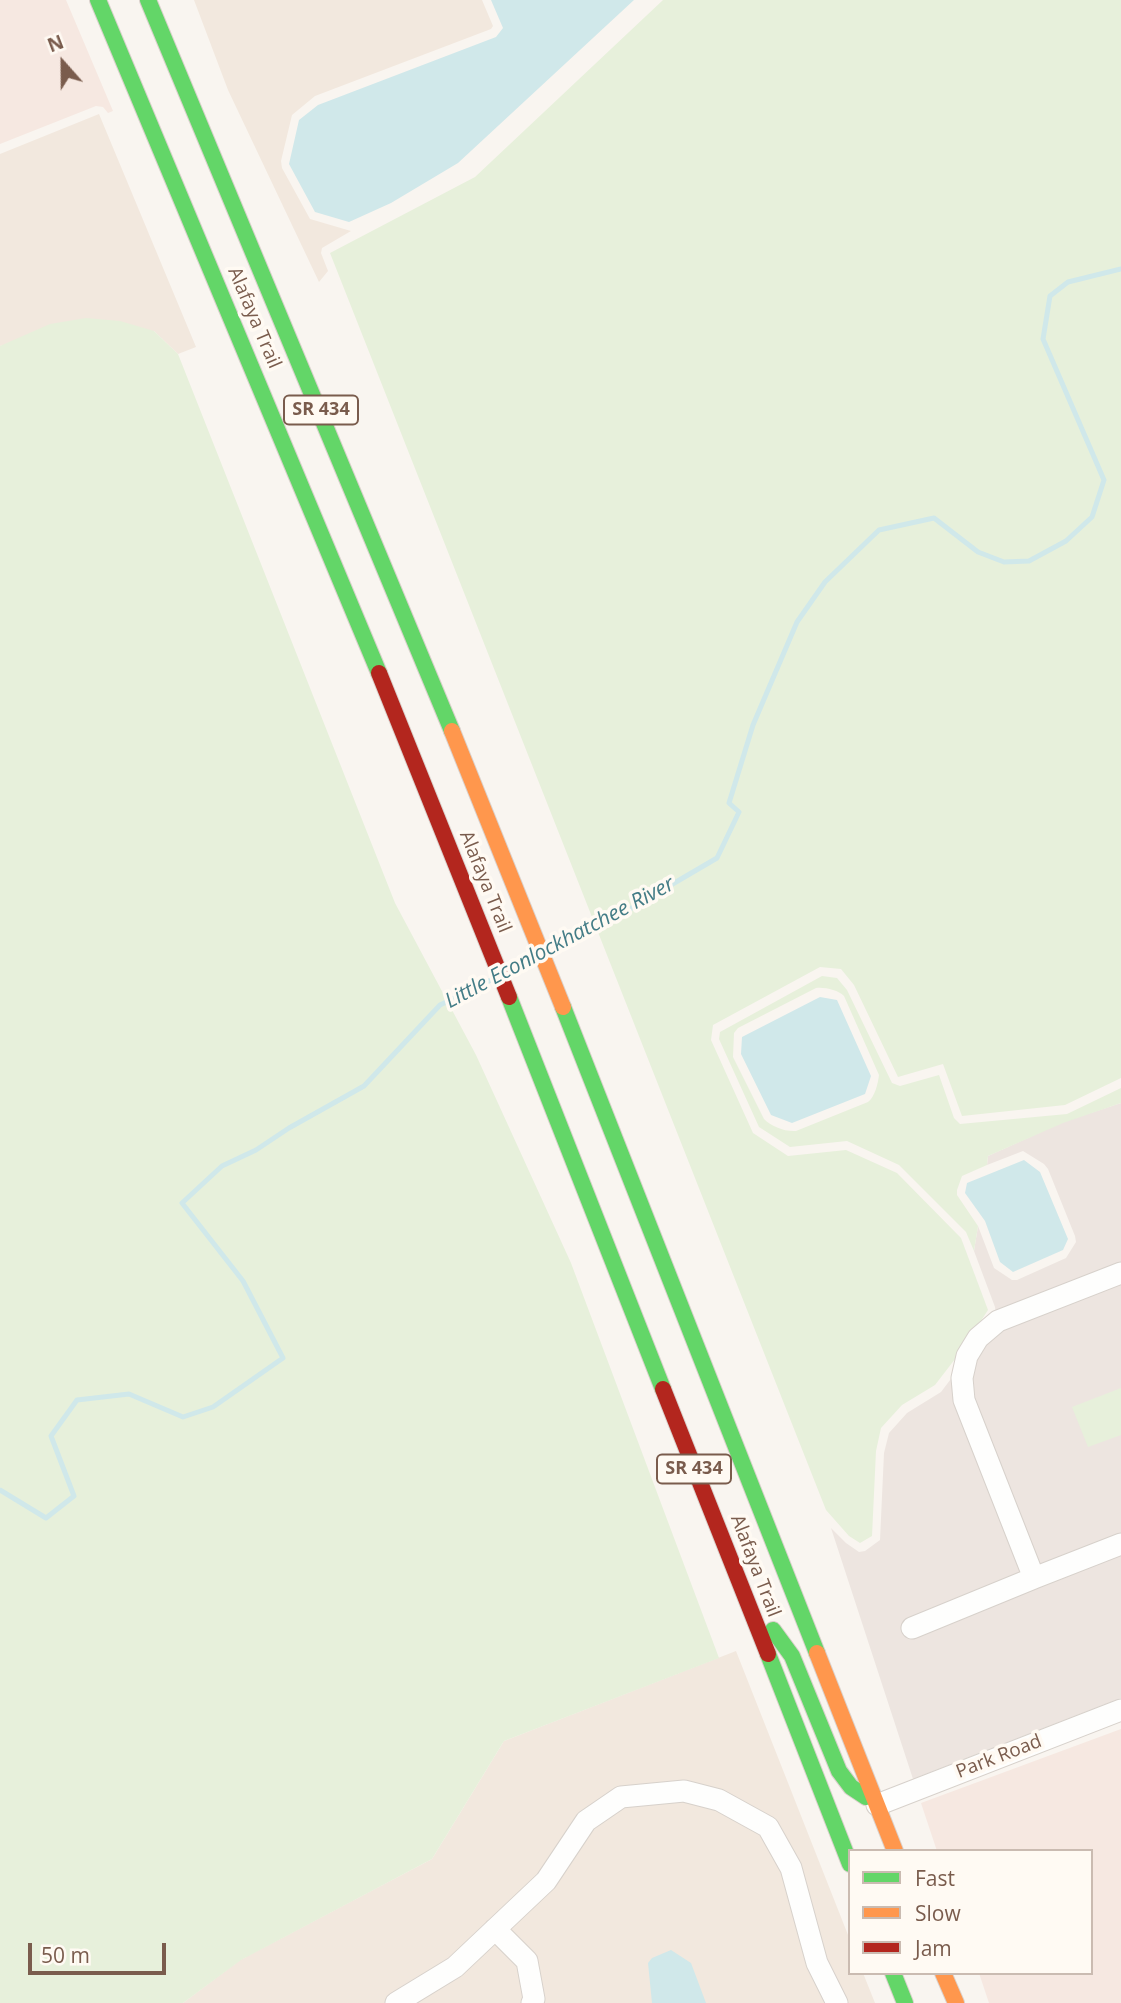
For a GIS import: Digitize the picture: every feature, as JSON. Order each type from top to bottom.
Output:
[{"type":"main road","name":"Alafaya Trail","points":[[98,0],[353,607],[848,1859]]},
{"type":"main road","name":"Alafaya Trail","points":[[148,0],[335,444],[410,647],[489,822],[894,1849]]},
{"type":"main road","points":[[142,29],[181,80]]},
{"type":"main road","points":[[353,607],[382,634]]},
{"type":"main road","points":[[604,1239],[622,1241]]},
{"type":"main road","points":[[639,1248],[667,1271]]},
{"type":"main road","points":[[740,1586],[792,1656],[839,1771],[851,1787],[877,1805]]},
{"type":"main road","points":[[894,1975],[905,2003]]},
{"type":"main road","points":[[944,1975],[956,2003]]},
{"type":"street","points":[[1034,1578],[964,1400],[962,1378],[968,1356],[978,1338],[998,1321],[1121,1273]]},
{"type":"street","points":[[912,1628],[1121,1544]]},
{"type":"street","name":"Park Road","points":[[877,1805],[1121,1710]]},
{"type":"street","points":[[396,2003],[455,1967],[546,1881],[586,1821],[621,1797],[684,1791],[719,1800],[768,1827],[791,1868],[817,1963],[837,2003]]},
{"type":"street","points":[[495,1929],[527,1961],[534,1999],[532,2003]]},
{"type":"shaded area","points":[[0,0],[66,0],[113,111],[108,113],[103,107],[96,106],[0,144]]},
{"type":"shaded area","points":[[194,0],[482,0],[493,26],[491,29],[315,96],[292,115],[281,161],[282,168],[310,219],[351,231],[322,248],[321,253],[328,271],[319,282],[228,90]]},
{"type":"shaded area","points":[[99,114],[196,347],[178,354],[154,331],[0,346],[0,154]]},
{"type":"shaded area","points":[[1121,1103],[1121,1698],[913,1779],[831,1528],[859,1552],[865,1551],[880,1540],[884,1453],[889,1433],[907,1413],[941,1392],[996,1314],[974,1251],[978,1226],[994,1268],[1012,1280],[1066,1258],[1076,1242],[1044,1164],[1023,1151],[987,1165],[988,1156],[1063,1122]]},
{"type":"shaded area","points":[[736,1651],[848,1935],[848,1975],[864,1975],[875,2003],[183,2003],[240,1960],[432,1859],[504,1741]]},
{"type":"shaded area","points":[[1121,1729],[1121,2003],[989,2003],[980,1975],[1093,1975],[1093,1849],[936,1849],[921,1803]]},
{"type":"green space","points":[[663,0],[1121,0],[1121,1078],[1065,1105],[962,1116],[943,1064],[898,1077],[854,985],[841,969],[820,967],[713,1025],[711,1040],[753,1133],[788,1156],[846,1150],[897,1173],[961,1238],[988,1310],[935,1385],[902,1405],[881,1428],[876,1451],[872,1536],[860,1543],[849,1536],[826,1510],[330,253],[475,177]]},
{"type":"green space","points":[[86,318],[120,321],[154,331],[178,354],[395,903],[476,1055],[571,1263],[719,1658],[504,1741],[432,1859],[241,1960],[183,2003],[0,2003],[0,346],[50,324]]},
{"type":"green space","points":[[822,976],[837,978],[847,990],[892,1083],[900,1086],[939,1075],[954,1118],[960,1124],[1067,1114],[1121,1088],[1121,1103],[1063,1123],[988,1156],[987,1165],[962,1176],[957,1195],[978,1226],[974,1251],[966,1232],[899,1165],[847,1141],[790,1147],[759,1127],[719,1039],[720,1032]],"holes":[[[816,988],[835,991],[844,996],[879,1075],[873,1097],[868,1102],[792,1131],[774,1126],[764,1119],[733,1057],[734,1033],[738,1028]]]},
{"type":"green space","points":[[1121,1388],[1121,1435],[1088,1447],[1072,1407]]},
{"type":"water","points":[[491,0],[634,0],[458,163],[391,203],[349,222],[315,212],[289,164],[299,120],[318,105],[496,37],[503,28]]},
{"type":"water","points":[[820,997],[837,1000],[871,1076],[865,1094],[792,1123],[771,1115],[741,1054],[742,1037]]},
{"type":"water","points":[[1024,1160],[1040,1172],[1068,1239],[1063,1250],[1013,1272],[1000,1262],[985,1221],[965,1193],[967,1183]]},
{"type":"water","points":[[671,1950],[691,1963],[706,2003],[652,2003],[648,1963],[652,1958]]},
{"type":"waterway","name":"Little Econlockhatchee River","points":[[553,950],[594,930],[717,858],[739,812],[729,803],[753,725],[797,622],[825,582],[879,530],[934,518],[978,552],[1004,562],[1029,561],[1066,541],[1092,517],[1104,480],[1043,339],[1050,296],[1068,282],[1121,269]]},
{"type":"waterway","name":"Little Econlockhatchee River","points":[[509,971],[532,960]]},
{"type":"waterway","name":"Little Econlockhatchee River","points":[[0,1490],[46,1518],[74,1496],[51,1436],[77,1400],[129,1394],[183,1417],[213,1407],[283,1358],[243,1281],[182,1203],[222,1166],[256,1150],[289,1128],[364,1086],[440,1005],[491,980]]},
{"type":"traffic: fast","points":[[98,0],[379,673]]},
{"type":"traffic: fast","points":[[148,0],[452,731]]},
{"type":"traffic: fast","points":[[509,997],[663,1389]]},
{"type":"traffic: fast","points":[[563,1007],[817,1653]]},
{"type":"traffic: fast","points":[[773,1630],[792,1656],[839,1771],[851,1787],[866,1797]]},
{"type":"traffic: fast","points":[[768,1654],[848,1859]]},
{"type":"traffic: fast","points":[[894,1975],[905,2003]]},
{"type":"traffic: slow","points":[[452,731],[563,1007]]},
{"type":"traffic: slow","points":[[817,1653],[894,1849]]},
{"type":"traffic: slow","points":[[944,1975],[956,2003]]},
{"type":"traffic: jam","points":[[379,673],[509,997]]},
{"type":"traffic: jam","points":[[663,1389],[768,1654]]}]
